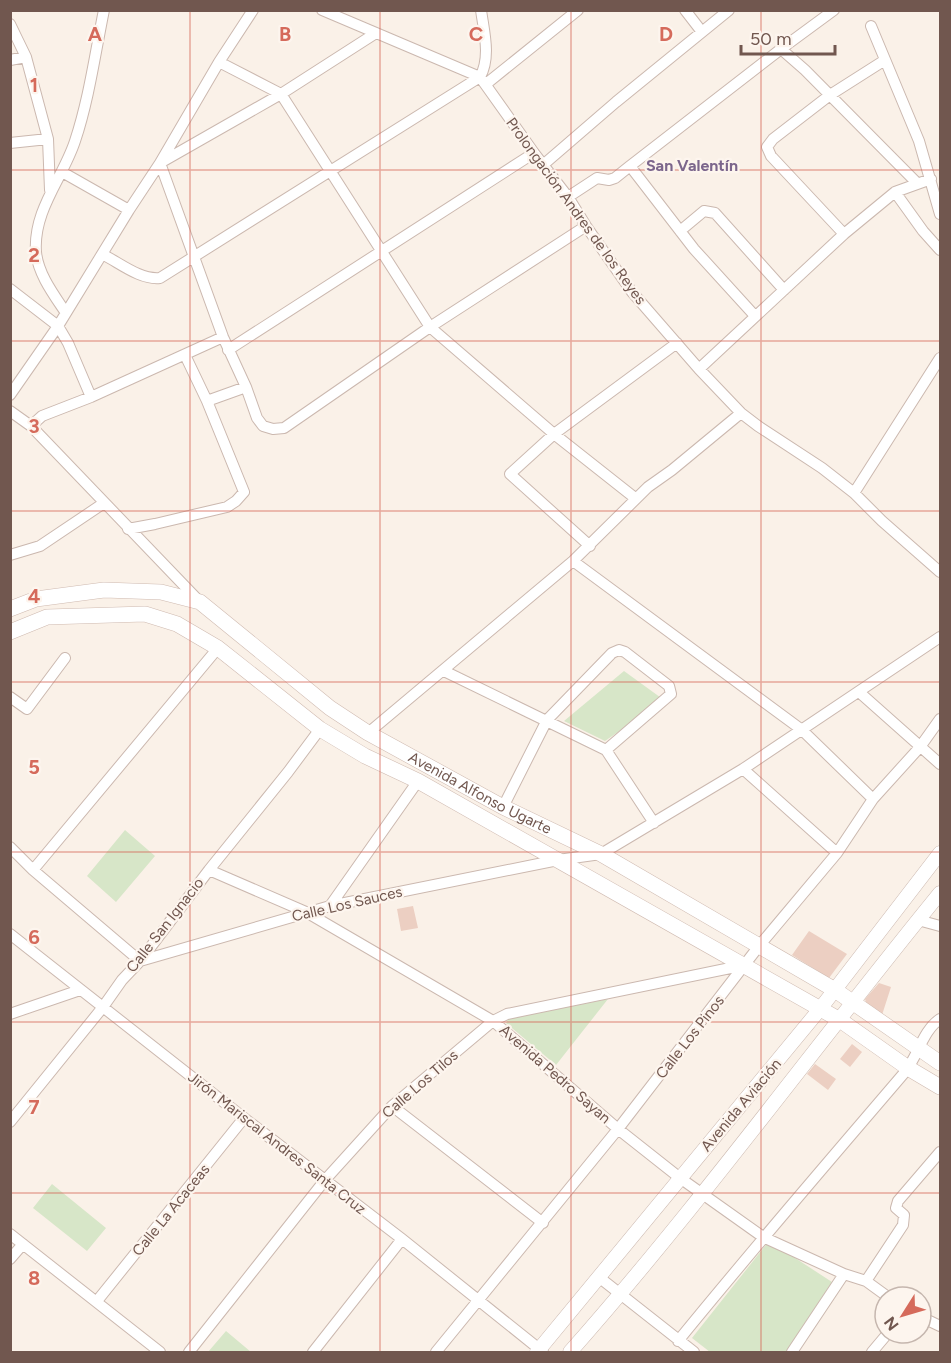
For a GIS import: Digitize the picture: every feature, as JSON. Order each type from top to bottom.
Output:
[{"type":"main road","name":"Avenida Alfonso Ugarte","points":[[10,609],[36,598],[104,590],[161,592],[200,602],[330,708],[368,733],[503,807],[601,854],[835,990],[940,1063]]},
{"type":"main road","name":"Avenida Alfonso Ugarte","points":[[10,632],[48,617],[145,614],[177,624],[218,648],[320,729],[365,756],[418,781],[745,965],[840,1020],[908,1068],[940,1087]]},
{"type":"street","points":[[66,313],[45,280],[36,254],[37,231],[50,190],[62,172],[75,140],[91,77],[104,10]]},
{"type":"street","points":[[10,395],[58,326],[253,10]]},
{"type":"street","points":[[322,10],[483,80]]},
{"type":"street","points":[[481,10],[486,40],[486,67],[483,80]]},
{"type":"street","points":[[102,254],[151,279],[160,278],[330,171],[483,80],[578,10]]},
{"type":"street","points":[[685,10],[702,32]]},
{"type":"street","points":[[543,165],[729,10]]},
{"type":"street","points":[[568,197],[597,178],[609,180],[615,178],[834,10]]},
{"type":"street","points":[[10,24],[26,57],[48,139],[50,190]]},
{"type":"street","points":[[871,26],[919,141],[940,214]]},
{"type":"street","points":[[160,163],[281,94],[376,33]]},
{"type":"street","points":[[782,49],[917,183]]},
{"type":"street","points":[[10,60],[26,57]]},
{"type":"street","points":[[844,234],[777,163],[767,147],[773,139],[830,95],[885,60]]},
{"type":"street","points":[[219,62],[281,94],[430,327],[554,434],[635,498]]},
{"type":"street","name":"Prolongación Andres de los Reyes","points":[[483,80],[568,197],[632,292],[699,369],[741,412],[854,493],[940,572]]},
{"type":"street","points":[[10,143],[48,139]]},
{"type":"street","points":[[228,350],[534,153]]},
{"type":"street","points":[[160,163],[223,338],[246,387],[256,418],[263,426],[273,429],[284,428],[430,327],[586,226]]},
{"type":"street","points":[[630,166],[680,231],[755,316]]},
{"type":"street","points":[[62,172],[129,210]]},
{"type":"street","points":[[699,369],[844,234],[895,192],[931,179]]},
{"type":"street","points":[[895,192],[940,250]]},
{"type":"street","points":[[680,231],[704,211],[715,213],[784,290]]},
{"type":"street","points":[[10,288],[58,326],[68,343],[91,397]]},
{"type":"street","points":[[31,426],[42,416],[91,397],[223,338]]},
{"type":"street","points":[[590,546],[510,474],[554,434],[676,343]]},
{"type":"street","points":[[128,529],[227,507],[244,492],[207,401],[185,355]]},
{"type":"street","points":[[854,493],[940,358]]},
{"type":"street","points":[[207,401],[246,387]]},
{"type":"street","points":[[10,411],[31,426],[200,602]]},
{"type":"street","points":[[368,733],[573,561],[635,498],[741,412]]},
{"type":"street","points":[[10,555],[40,546],[104,503]]},
{"type":"street","points":[[573,561],[802,730],[873,799]]},
{"type":"street","points":[[601,854],[743,769],[940,637]]},
{"type":"street","points":[[33,870],[218,648]]},
{"type":"street","points":[[503,807],[547,720],[612,653],[619,651],[625,652],[669,686],[671,694],[606,750]]},
{"type":"street","points":[[10,697],[27,709],[65,658]]},
{"type":"street","points":[[444,671],[606,750],[654,823]]},
{"type":"street","points":[[859,692],[940,764]]},
{"type":"street","name":"Calle Los Pinos","points":[[436,1353],[618,1129],[759,946],[837,853],[873,799],[920,747],[940,719]]},
{"type":"street","name":"Calle San Ignacio","points":[[10,1122],[122,980],[140,961],[320,729]]},
{"type":"street","points":[[743,769],[837,853]]},
{"type":"street","points":[[330,906],[418,781]]},
{"type":"street","points":[[10,847],[33,870],[140,961]]},
{"type":"street","name":"Avenida Aviación","points":[[540,1352],[820,1009],[940,853]]},
{"type":"street","name":"Calle Los Sauces","points":[[140,961],[330,906],[558,860],[601,854]]},
{"type":"street","name":"Avenida Pedro Sayan","points":[[209,870],[306,912],[493,1021],[618,1129],[680,1178],[764,1237],[873,1286]]},
{"type":"street","name":"Avenida Aviación","points":[[570,1353],[620,1296],[703,1193],[940,892]]},
{"type":"street","points":[[918,920],[940,926]]},
{"type":"street","name":"Jirón Mariscal Andres Santa Cruz","points":[[10,934],[402,1239],[540,1352]]},
{"type":"street","name":"Calle Los Tilos","points":[[189,1353],[326,1180],[392,1106],[493,1021],[507,1014],[745,965]]},
{"type":"street","points":[[10,1014],[80,990]]},
{"type":"street","points":[[678,1341],[908,1068],[929,1031],[940,1019]]},
{"type":"street","points":[[392,1106],[543,1223]]},
{"type":"street","name":"Calle La Acaceas","points":[[97,1302],[244,1118]]},
{"type":"street","points":[[866,1281],[903,1225],[904,1215],[896,1209],[898,1201],[940,1152]]},
{"type":"street","points":[[10,1234],[160,1353]]},
{"type":"street","points":[[313,1353],[402,1239]]},
{"type":"street","points":[[10,1259],[23,1244]]},
{"type":"street","points":[[792,1353],[844,1274]]},
{"type":"street","points":[[600,1278],[694,1353]]},
{"type":"green space","points":[[624,671],[664,700],[605,741],[564,721]]},
{"type":"green space","points":[[125,830],[155,856],[116,902],[87,876]]},
{"type":"green space","points":[[608,999],[556,1065],[506,1023],[508,1019]]},
{"type":"green space","points":[[52,1184],[106,1228],[87,1251],[33,1208]]},
{"type":"green space","points":[[769,1241],[832,1282],[786,1352],[710,1352],[692,1338]]},
{"type":"green space","points":[[226,1331],[251,1352],[208,1352]]},
{"type":"building","points":[[413,906],[418,928],[401,931],[397,909]]},
{"type":"building","points":[[809,931],[847,954],[829,978],[792,955]]},
{"type":"building","points":[[879,983],[891,987],[882,1015],[867,1005],[865,999]]},
{"type":"building","points":[[852,1044],[862,1052],[850,1067],[840,1059]]},
{"type":"building","points":[[815,1064],[836,1079],[828,1090],[807,1074]]},
{"type":"district","name":"San Valentín","points":[[692,165]]}]
